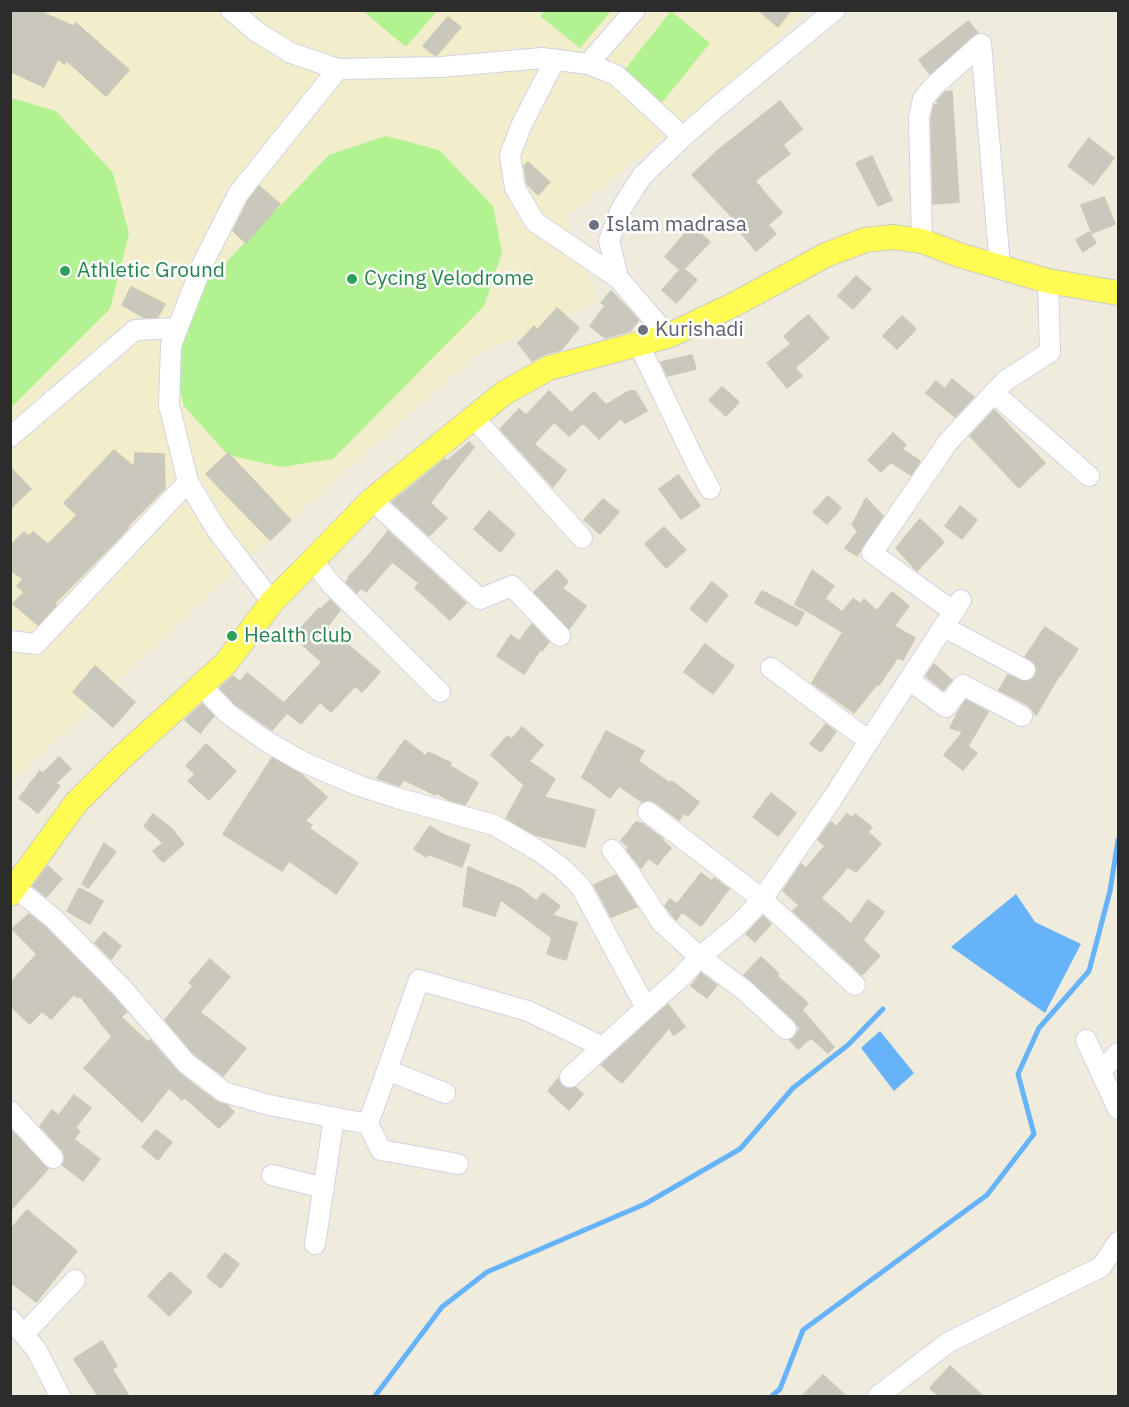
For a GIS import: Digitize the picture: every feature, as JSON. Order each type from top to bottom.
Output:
[{"type":"main road","points":[[13,891],[76,803],[120,759],[226,663],[272,602],[372,500],[504,393],[549,368],[668,336],[735,304],[826,255],[865,240],[893,237],[922,241],[1048,281],[1119,293]]},
{"type":"street","points":[[231,10],[257,32],[291,53],[338,69],[441,67],[542,58],[588,64],[616,75],[683,137]]},
{"type":"street","points":[[588,64],[635,10]]},
{"type":"street","points":[[618,278],[609,240],[621,209],[642,176],[717,107],[835,10]]},
{"type":"street","points":[[922,241],[919,118],[923,99],[934,85],[981,44],[1000,266]]},
{"type":"street","points":[[555,60],[522,124],[510,155],[515,189],[535,222],[618,278],[668,336]]},
{"type":"street","points":[[272,602],[217,530],[188,482],[169,405],[171,345],[202,263],[238,194],[338,69]]},
{"type":"street","points":[[1025,670],[872,553],[948,442],[1005,381],[1050,352],[1048,281]]},
{"type":"street","points":[[10,437],[135,330],[178,328]]},
{"type":"street","points":[[639,345],[693,459],[710,489]]},
{"type":"street","points":[[994,393],[1089,476]]},
{"type":"street","points":[[473,417],[582,538]]},
{"type":"street","points":[[10,641],[36,644],[188,482]]},
{"type":"street","points":[[372,500],[480,599],[512,586],[560,636]]},
{"type":"street","points":[[312,560],[331,584],[440,692]]},
{"type":"street","points":[[570,1077],[680,978],[700,957],[736,927],[762,898],[828,805],[953,613]]},
{"type":"street","points":[[771,668],[869,741]]},
{"type":"street","points":[[909,680],[946,707],[963,685],[1022,716]]},
{"type":"street","points":[[202,686],[228,712],[263,740],[301,761],[357,785],[494,825],[537,850],[562,868],[581,887],[646,1008]]},
{"type":"street","points":[[648,812],[762,898],[855,985]]},
{"type":"street","points":[[612,850],[662,923],[700,957],[744,990],[786,1029]]},
{"type":"street","points":[[13,891],[53,918],[122,988],[186,1063],[224,1092],[269,1105],[368,1124]]},
{"type":"street","points":[[458,1164],[381,1150],[368,1124],[419,980],[528,1011],[603,1047]]},
{"type":"street","points":[[1086,1040],[1119,1109]]},
{"type":"street","points":[[1101,1071],[1119,1053]]},
{"type":"street","points":[[387,1070],[445,1093]]},
{"type":"street","points":[[10,1111],[53,1158]]},
{"type":"street","points":[[315,1244],[334,1118]]},
{"type":"street","points":[[272,1175],[324,1188]]},
{"type":"street","points":[[879,1396],[949,1342],[1101,1267],[1119,1242]]},
{"type":"street","points":[[24,1334],[75,1280]]},
{"type":"street","points":[[10,1319],[36,1348],[60,1396]]},
{"type":"shaded area","points":[[11,11],[804,11],[758,60],[565,218],[599,300],[474,357],[255,551],[11,783]]},
{"type":"green space","points":[[363,11],[437,11],[406,47]]},
{"type":"green space","points":[[545,11],[611,11],[580,48],[540,16]]},
{"type":"green space","points":[[671,11],[710,43],[661,104],[622,73]]},
{"type":"green space","name":"Athletic Ground","points":[[11,98],[56,111],[113,173],[129,234],[110,309],[11,408]]},
{"type":"green space","name":"Cycing Velodrome","points":[[386,136],[439,150],[493,206],[502,252],[484,306],[333,459],[281,467],[228,455],[184,406],[172,360],[182,308],[329,155]]},
{"type":"water","points":[[1016,894],[1035,922],[1081,944],[1045,1013],[951,947]]},
{"type":"water","points":[[880,1031],[914,1073],[894,1091],[861,1048]]},
{"type":"building","points":[[10,10],[37,10],[73,26],[76,23],[129,70],[106,96],[67,61],[64,64],[58,59],[44,87],[10,71]]},
{"type":"building","points":[[758,10],[791,10],[778,27]]},
{"type":"building","points":[[448,17],[461,27],[437,55],[434,55],[423,46]]},
{"type":"building","points":[[968,21],[978,33],[930,74],[919,60]]},
{"type":"building","points":[[952,91],[959,202],[933,204],[931,119],[934,105],[938,105],[937,101],[945,92]]},
{"type":"building","points":[[780,101],[802,129],[783,145],[790,154],[755,181],[782,213],[768,225],[776,234],[756,251],[732,222],[735,220],[692,175],[718,150]]},
{"type":"building","points":[[1089,138],[1114,158],[1093,185],[1068,166]]},
{"type":"building","points":[[872,156],[892,200],[878,206],[856,163]]},
{"type":"building","points":[[528,162],[550,182],[538,195],[527,184],[524,166]]},
{"type":"building","points":[[259,186],[280,204],[246,243],[233,231],[248,201]]},
{"type":"building","points":[[1104,197],[1115,224],[1092,233],[1081,205]]},
{"type":"building","points":[[692,225],[710,242],[684,269],[697,280],[676,303],[662,290],[680,270],[665,257]]},
{"type":"building","points":[[1089,232],[1096,243],[1083,252],[1076,240]]},
{"type":"building","points":[[856,276],[871,289],[853,309],[838,296]]},
{"type":"building","points":[[131,287],[165,304],[158,317],[145,318],[122,305]]},
{"type":"building","points":[[611,291],[639,320],[630,331],[605,338],[590,326],[605,306],[601,303]]},
{"type":"building","points":[[557,308],[579,328],[561,350],[545,354],[532,361],[518,343],[534,326],[537,330]]},
{"type":"building","points":[[808,315],[829,338],[795,368],[802,376],[787,388],[767,363],[791,344],[784,336]]},
{"type":"building","points":[[902,316],[916,329],[897,349],[883,336]]},
{"type":"building","points":[[692,355],[696,369],[667,376],[661,362]]},
{"type":"building","points":[[952,379],[974,397],[955,417],[926,393],[936,381],[945,389]]},
{"type":"building","points":[[722,387],[739,402],[726,416],[709,400]]},
{"type":"building","points":[[549,391],[571,413],[594,392],[606,405],[629,391],[635,391],[647,411],[625,423],[621,418],[599,439],[583,423],[569,436],[554,422],[534,444],[566,470],[553,487],[500,429],[519,409],[526,415]]},
{"type":"building","points":[[994,410],[1045,463],[1019,488],[970,436]]},
{"type":"building","points":[[893,433],[906,445],[902,449],[920,461],[911,475],[891,462],[881,472],[868,460]]},
{"type":"building","points":[[469,442],[474,447],[430,503],[447,518],[429,536],[392,502]]},
{"type":"building","points":[[114,450],[134,467],[135,453],[164,454],[165,488],[55,603],[56,605],[38,625],[13,604],[24,592],[17,586],[23,579],[10,570],[10,546],[24,532],[29,536],[33,532],[48,544],[77,515],[64,503]]},
{"type":"building","points":[[228,453],[291,520],[270,540],[206,474]]},
{"type":"building","points":[[10,467],[31,489],[10,509]]},
{"type":"building","points":[[678,475],[700,506],[681,519],[659,489]]},
{"type":"building","points":[[828,496],[841,508],[827,524],[813,512]]},
{"type":"building","points":[[866,498],[883,516],[857,556],[845,548],[858,531],[852,525]]},
{"type":"building","points":[[603,499],[619,512],[600,534],[584,520]]},
{"type":"building","points":[[960,506],[977,520],[962,539],[945,526]]},
{"type":"building","points":[[489,511],[515,534],[500,552],[474,529]]},
{"type":"building","points":[[920,519],[944,542],[917,571],[896,548]]},
{"type":"building","points":[[664,527],[686,550],[666,568],[645,544]]},
{"type":"building","points":[[388,531],[466,603],[450,620],[415,588],[419,583],[392,562],[366,592],[361,588],[357,593],[346,582]]},
{"type":"building","points":[[557,570],[568,582],[562,588],[586,606],[569,629],[534,592]]},
{"type":"building","points":[[812,570],[834,586],[825,598],[842,612],[853,599],[861,604],[864,599],[877,611],[892,592],[909,606],[894,626],[915,638],[903,660],[898,657],[879,685],[877,684],[854,713],[812,683],[843,632],[795,604]]},
{"type":"building","points":[[712,582],[728,595],[706,622],[690,609]]},
{"type":"building","points":[[762,591],[804,613],[797,626],[755,603]]},
{"type":"building","points":[[330,600],[340,610],[327,627],[380,672],[362,692],[355,686],[331,712],[320,702],[301,724],[287,713],[272,730],[235,704],[220,688],[233,676],[240,682],[247,673],[284,703],[322,662],[293,637],[319,608],[321,609]]},
{"type":"building","points":[[532,624],[549,642],[542,651],[541,649],[524,674],[497,656],[511,635],[519,641]]},
{"type":"building","points":[[1045,627],[1078,649],[1036,715],[1028,705],[999,690],[1008,675],[1025,682],[1035,676],[1037,670],[1035,664],[1025,657]]},
{"type":"building","points":[[705,644],[734,666],[713,694],[684,672]]},
{"type":"building","points":[[934,664],[952,680],[943,690],[926,676]]},
{"type":"building","points":[[95,666],[135,702],[113,727],[73,692]]},
{"type":"building","points":[[966,700],[988,712],[968,746],[977,753],[963,770],[944,755],[963,732],[950,728]]},
{"type":"building","points":[[202,704],[214,716],[200,733],[185,720]]},
{"type":"building","points":[[826,724],[836,732],[821,752],[810,744]]},
{"type":"building","points":[[522,727],[543,745],[529,761],[555,779],[544,797],[595,810],[585,847],[535,835],[506,818],[524,785],[491,755],[507,736],[512,739]]},
{"type":"building","points":[[606,731],[644,751],[638,761],[670,783],[672,781],[699,802],[688,816],[684,813],[679,820],[655,802],[649,800],[642,802],[619,786],[610,798],[582,777]]},
{"type":"building","points":[[405,740],[426,756],[428,752],[451,763],[450,766],[478,783],[465,805],[404,780],[399,786],[377,778]]},
{"type":"building","points":[[206,744],[236,771],[209,800],[188,781],[195,774],[186,766]]},
{"type":"building","points":[[59,757],[71,769],[56,783],[60,786],[38,813],[19,798],[40,771],[43,773]]},
{"type":"building","points":[[272,758],[301,774],[327,797],[305,821],[312,825],[309,828],[358,863],[336,894],[289,861],[282,871],[223,834]]},
{"type":"building","points":[[771,793],[796,813],[778,836],[753,817]]},
{"type":"building","points":[[153,814],[172,829],[184,844],[163,862],[153,851],[163,843],[144,826]]},
{"type":"building","points":[[847,814],[852,818],[855,814],[872,827],[868,832],[881,844],[856,872],[848,867],[821,898],[851,924],[868,900],[884,912],[863,940],[880,956],[862,975],[793,911],[799,905],[783,891],[801,864],[806,868],[825,846],[818,840],[831,822],[836,827]]},
{"type":"building","points":[[636,822],[643,824],[671,848],[657,865],[649,858],[641,868],[627,850],[629,847],[621,841]]},
{"type":"building","points":[[430,826],[442,834],[470,845],[462,867],[428,854],[426,857],[414,849]]},
{"type":"building","points":[[104,843],[116,852],[88,888],[82,884]]},
{"type":"building","points":[[48,866],[62,879],[46,897],[33,886]]},
{"type":"building","points":[[468,867],[521,889],[536,901],[543,893],[560,906],[552,915],[577,923],[566,960],[547,954],[552,938],[501,900],[495,916],[463,906]]},
{"type":"building","points":[[701,873],[712,881],[714,878],[729,889],[701,926],[682,912],[676,920],[665,906],[670,899],[677,904]]},
{"type":"building","points":[[616,875],[637,907],[611,917],[594,885]]},
{"type":"building","points":[[79,888],[103,901],[90,924],[67,911]]},
{"type":"building","points":[[29,914],[45,927],[113,996],[127,1012],[121,1017],[148,1042],[150,1040],[179,1073],[234,1112],[219,1128],[184,1097],[182,1100],[169,1088],[142,1122],[84,1068],[112,1037],[80,996],[78,998],[74,994],[51,1019],[42,1011],[30,1024],[10,1006],[10,983],[37,954],[12,929]]},
{"type":"building","points":[[763,916],[771,924],[755,942],[746,934]]},
{"type":"building","points":[[104,932],[121,946],[111,959],[95,943]]},
{"type":"building","points":[[761,957],[779,974],[777,976],[808,1003],[802,1010],[834,1047],[828,1053],[811,1038],[798,1049],[790,1040],[800,1029],[795,1021],[744,975]]},
{"type":"building","points":[[210,959],[230,977],[200,1012],[246,1048],[223,1076],[194,1054],[165,1020],[193,986],[189,983]]},
{"type":"building","points":[[701,973],[717,985],[707,998],[691,986]]},
{"type":"building","points":[[668,1004],[685,1027],[674,1035],[669,1028],[622,1083],[601,1065]]},
{"type":"building","points":[[558,1079],[566,1088],[575,1087],[583,1094],[569,1110],[548,1091]]},
{"type":"building","points":[[74,1095],[91,1108],[75,1128],[80,1131],[74,1139],[100,1159],[83,1181],[62,1165],[65,1156],[62,1150],[40,1126],[52,1110],[59,1115]]},
{"type":"building","points":[[10,1129],[48,1169],[10,1211]]},
{"type":"building","points":[[156,1130],[172,1142],[158,1160],[142,1147]]},
{"type":"building","points":[[27,1210],[77,1251],[36,1302],[10,1282],[10,1230]]},
{"type":"building","points":[[225,1253],[239,1264],[221,1288],[207,1277]]},
{"type":"building","points":[[170,1272],[192,1292],[169,1316],[148,1296]]},
{"type":"building","points":[[102,1341],[117,1366],[112,1369],[129,1396],[98,1396],[74,1359]]},
{"type":"building","points":[[950,1366],[983,1396],[939,1396],[930,1388]]},
{"type":"building","points":[[823,1375],[846,1396],[802,1396]]},
{"type":"waterway","points":[[772,1396],[780,1389],[803,1330],[987,1195],[1034,1134],[1018,1074],[1039,1028],[1089,971],[1110,891],[1118,840]]},
{"type":"waterway","points":[[375,1396],[442,1307],[487,1272],[645,1204],[740,1149],[793,1088],[848,1045],[883,1009]]},
{"type":"place","name":"Islam madrasa","points":[[594,225]]},
{"type":"place","name":"Athletic Ground","points":[[65,271]]},
{"type":"place","name":"Cycing Velodrome","points":[[352,279]]},
{"type":"place","name":"Kurishadi","points":[[643,330]]},
{"type":"place","name":"Health club","points":[[232,636]]}]
